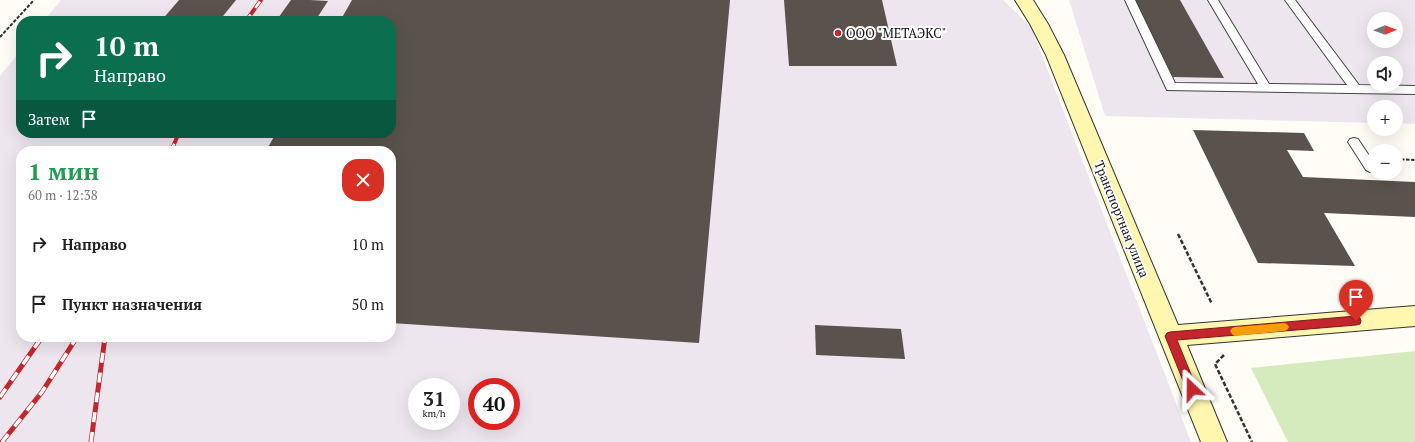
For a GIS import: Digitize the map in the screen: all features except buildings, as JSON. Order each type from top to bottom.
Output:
[{"type":"street","name":"Транспортная улица","points":[[1024,0],[1039,24],[1055,55],[1214,442]]},
{"type":"street","points":[[1170,336],[1415,316]]},
{"type":"lane","points":[[1130,0],[1171,87],[1415,90]]},
{"type":"lane","points":[[1213,0],[1266,88]]},
{"type":"lane","points":[[1290,0],[1356,89]]},
{"type":"lane","points":[[1354,142],[1367,162]]},
{"type":"path","points":[[19,16],[34,0]]},
{"type":"path","points":[[0,37],[16,20]]},
{"type":"path","points":[[1403,159],[1415,160]]},
{"type":"path","points":[[1178,234],[1212,304]]},
{"type":"path","points":[[1228,350],[1214,364],[1252,442]]},
{"type":"shaded area","points":[[61,0],[1003,0],[1031,27],[1191,442],[0,442],[0,76],[16,56],[16,138],[396,138],[396,16],[48,16]]},
{"type":"shaded area","points":[[1069,0],[1415,0],[1415,124],[1403,123],[1403,100],[1367,100],[1367,123],[1105,116]]},
{"type":"green space","points":[[1415,351],[1415,442],[1288,442],[1251,368]]},
{"type":"railway","points":[[250,16],[261,0]]},
{"type":"railway","points":[[173,146],[177,138]]},
{"type":"railway","points":[[0,397],[38,342]]},
{"type":"railway","points":[[2,442],[42,392],[74,342]]},
{"type":"railway","points":[[91,442],[104,342]]},
{"type":"slow traffic","points":[[1235,331],[1284,327]]},
{"type":"place","name":"ООО \"МЕТАЭКС\"","points":[[838,33]]},
{"type":"route","points":[[1192,389],[1170,336],[1356,321]]}]
